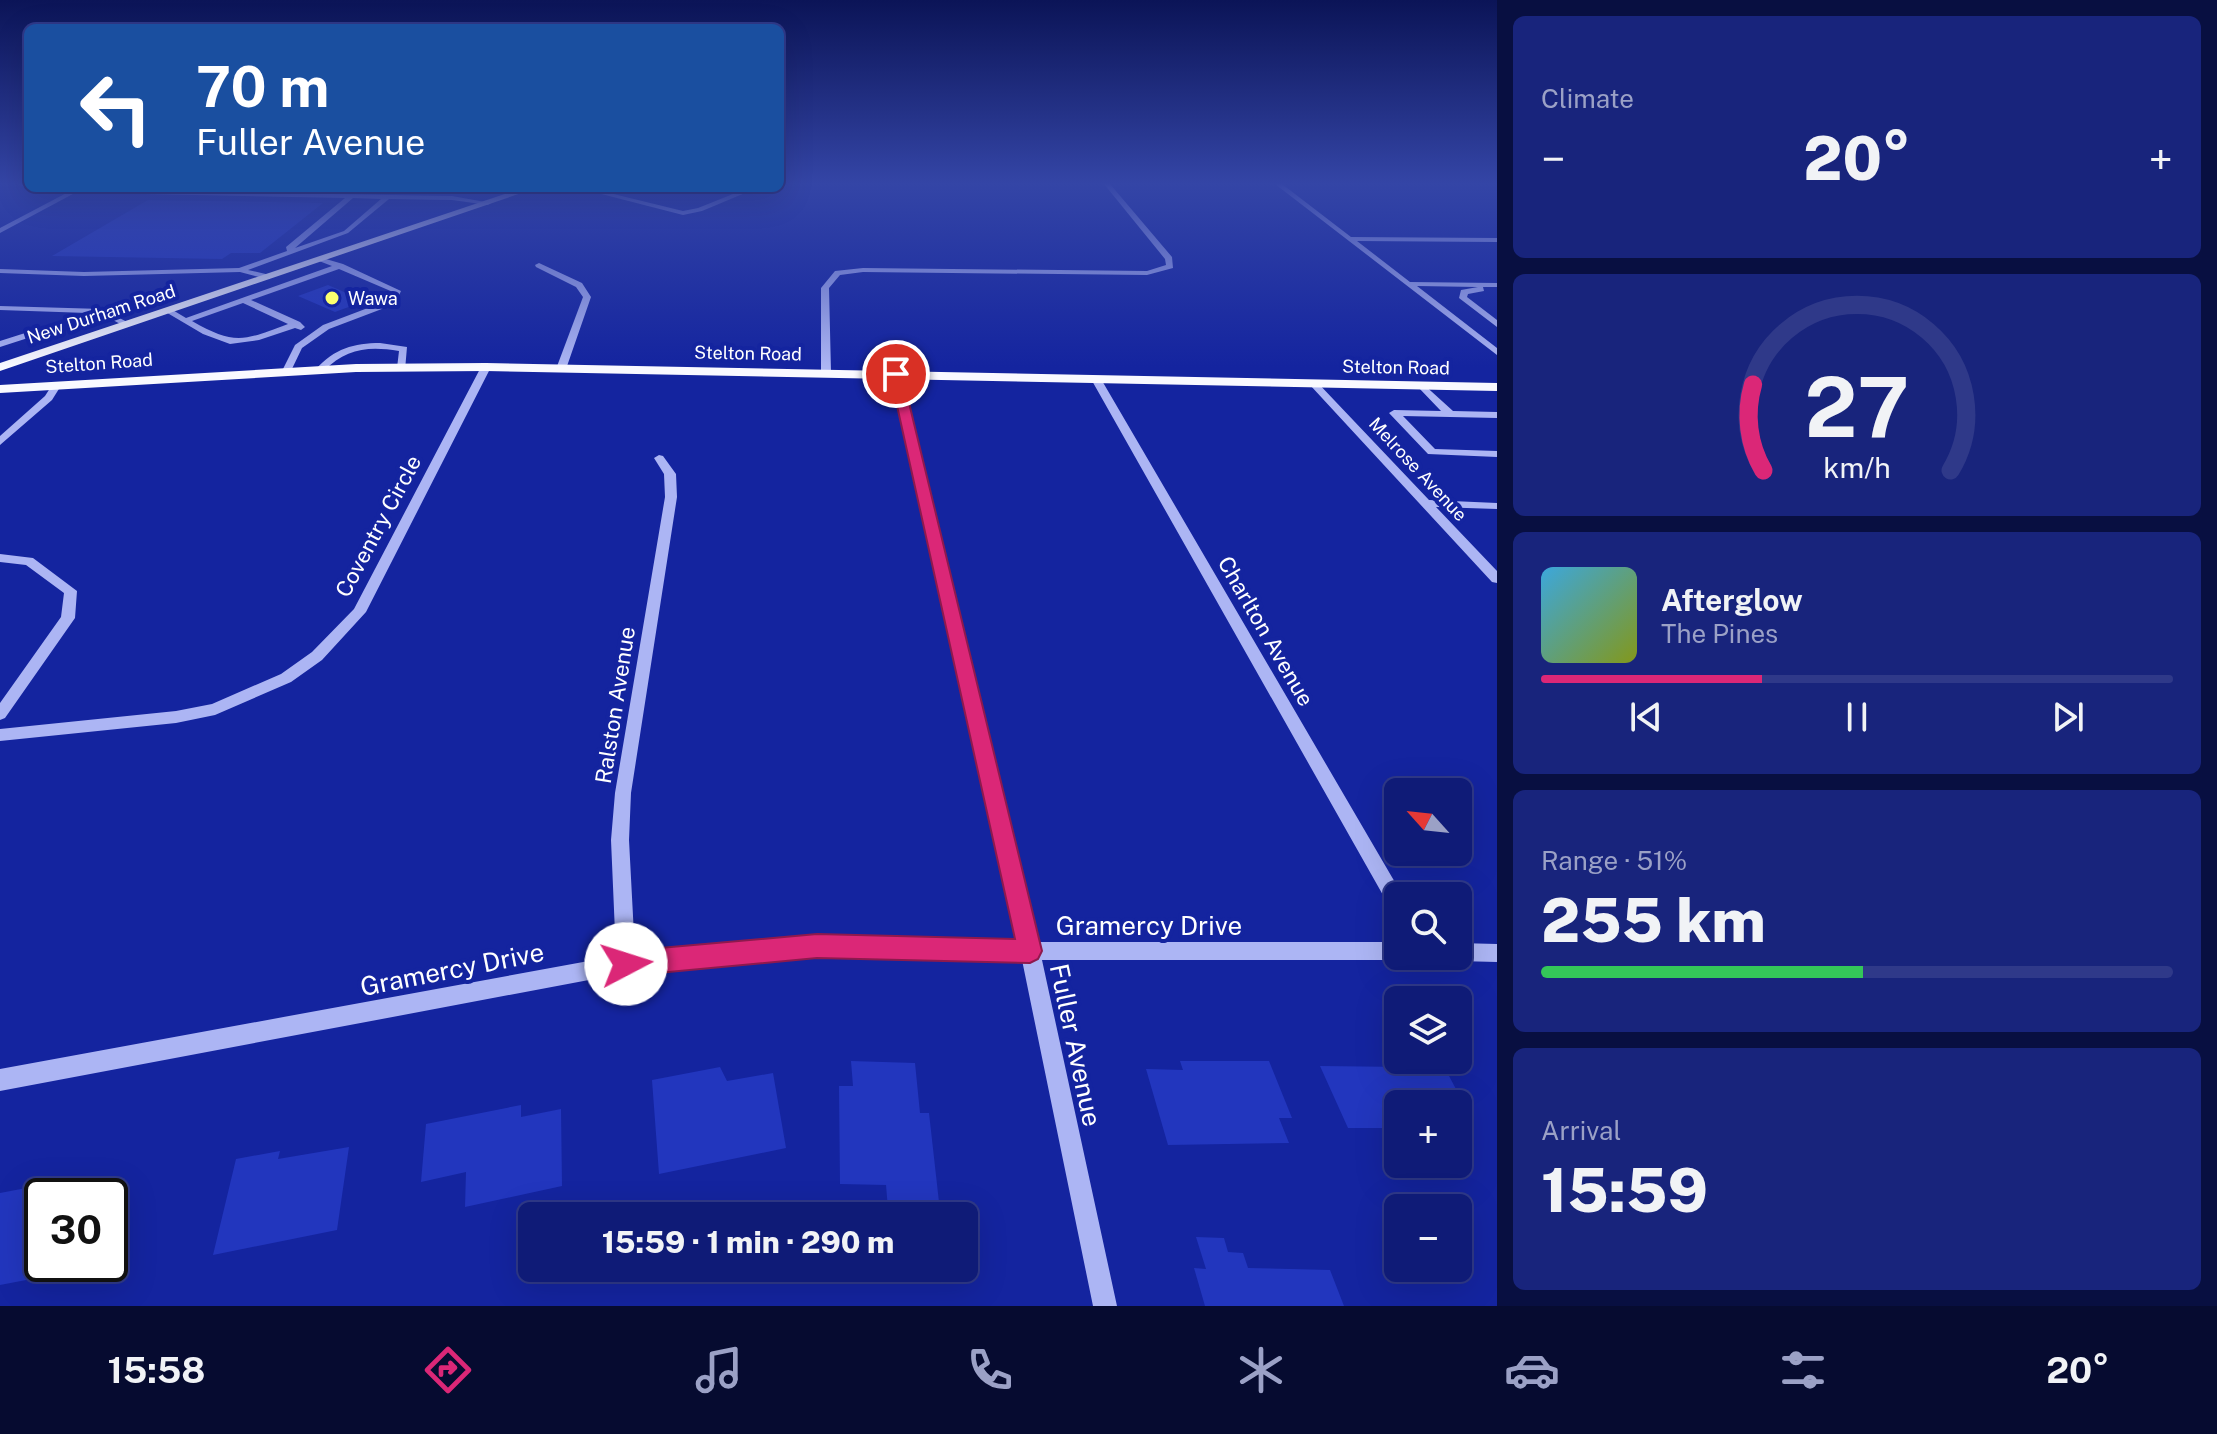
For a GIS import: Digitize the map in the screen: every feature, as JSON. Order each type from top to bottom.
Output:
[{"type":"main road","name":"New Durham Road","points":[[0,367],[364,245]]},
{"type":"main road","points":[[41,385],[26,374],[36,359],[52,349]]},
{"type":"main road","name":"Stelton Road","points":[[0,389],[321,369],[486,367],[1497,387]]},
{"type":"street","points":[[283,254],[294,245]]},
{"type":"street","points":[[240,270],[309,245]]},
{"type":"street","points":[[826,372],[825,288],[838,273],[863,270],[1147,273],[1170,266],[1169,259],[1157,245]]},
{"type":"street","points":[[1357,245],[1497,352]]},
{"type":"street","points":[[287,371],[298,347],[326,327],[392,302],[397,291],[322,259]]},
{"type":"street","points":[[539,265],[579,285],[587,297],[561,369]]},
{"type":"street","points":[[185,321],[340,266]]},
{"type":"street","points":[[0,271],[84,274],[240,270],[267,277]]},
{"type":"street","points":[[1408,284],[1497,287]]},
{"type":"street","points":[[1497,287],[1470,290],[1462,296],[1497,324]]},
{"type":"street","points":[[243,300],[297,324],[326,327]]},
{"type":"street","points":[[0,308],[102,311],[127,324]]},
{"type":"street","points":[[0,344],[102,311]]},
{"type":"street","points":[[168,311],[229,344],[245,344],[297,324]]},
{"type":"street","points":[[321,369],[344,348],[404,349],[402,368]]},
{"type":"street","name":"Coventry Circle","points":[[0,735],[176,717],[215,709],[286,678],[317,656],[359,612],[486,367]]},
{"type":"street","name":"Fuller Avenue","points":[[896,374],[1030,951],[1105,1306]]},
{"type":"street","name":"Charlton Avenue","points":[[1096,379],[1385,882]]},
{"type":"street","name":"Melrose Avenue","points":[[1313,383],[1497,579]]},
{"type":"street","points":[[0,442],[49,398],[57,384]]},
{"type":"street","points":[[1421,385],[1450,414]]},
{"type":"street","points":[[1497,415],[1394,413],[1432,452],[1497,454]]},
{"type":"street","name":"Ralston Avenue","points":[[626,964],[620,840],[623,793],[671,497],[670,474],[659,458]]},
{"type":"street","points":[[1426,503],[1497,506]]},
{"type":"street","points":[[0,558],[29,561],[71,591],[68,618],[0,714]]},
{"type":"street","name":"Gramercy Drive","points":[[0,1080],[626,964],[817,946],[1030,951],[1384,951]]},
{"type":"street","points":[[1472,952],[1497,953]]},
{"type":"building","points":[[71,245],[270,245],[260,253],[231,253],[222,259],[52,256]]},
{"type":"building","name":"Wawa","points":[[328,285],[365,301],[335,312],[298,296]]},
{"type":"building","points":[[851,1061],[915,1063],[920,1113],[929,1113],[939,1202],[887,1202],[886,1185],[840,1184],[839,1086],[853,1086]]},
{"type":"building","points":[[1180,1061],[1269,1061],[1292,1118],[1279,1118],[1289,1143],[1168,1145],[1146,1069],[1183,1070]]},
{"type":"building","points":[[1320,1066],[1384,1067],[1384,1074],[1449,1076],[1456,1090],[1384,1090],[1384,1128],[1348,1128]]},
{"type":"building","points":[[720,1067],[727,1081],[773,1073],[786,1148],[659,1174],[652,1080]]},
{"type":"building","points":[[521,1105],[521,1117],[561,1109],[562,1186],[465,1207],[466,1172],[421,1182],[426,1124]]},
{"type":"building","points":[[349,1147],[337,1230],[213,1255],[236,1159],[280,1151],[278,1159]]},
{"type":"building","points":[[24,1188],[24,1280],[0,1285],[0,1193]]},
{"type":"building","points":[[1196,1237],[1224,1238],[1228,1252],[1243,1253],[1248,1268],[1330,1270],[1344,1306],[1205,1306],[1194,1268],[1206,1269]]},
{"type":"place","name":"Wawa","points":[[332,298]]},
{"type":"route","points":[[626,964],[817,946],[1030,951],[896,374]]}]
